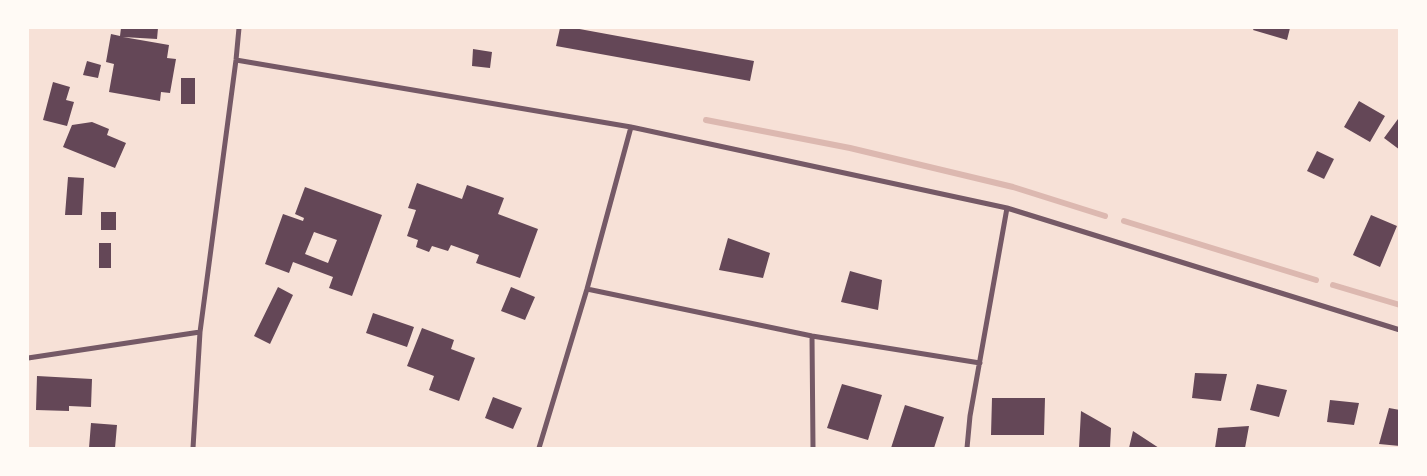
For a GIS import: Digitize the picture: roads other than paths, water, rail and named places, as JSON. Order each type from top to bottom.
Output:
[{"type":"street","points":[[193,448],[200,332],[239,28]]},
{"type":"street","points":[[236,60],[631,127],[1007,208],[1400,330]]},
{"type":"street","points":[[539,448],[587,289],[631,127]]},
{"type":"street","points":[[967,448],[970,416],[1007,208]]},
{"type":"street","points":[[587,289],[812,336],[980,363]]},
{"type":"street","points":[[28,358],[200,332]]},
{"type":"street","points":[[812,336],[813,448]]},
{"type":"waterway","points":[[706,120],[850,148],[1013,187],[1105,216]]},
{"type":"waterway","points":[[1124,221],[1316,280]]},
{"type":"waterway","points":[[1333,285],[1400,305]]}]
